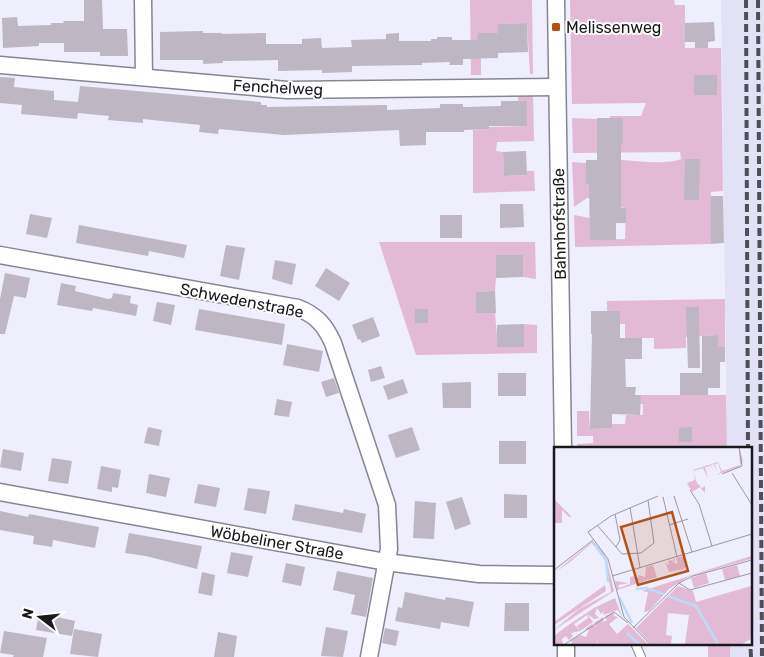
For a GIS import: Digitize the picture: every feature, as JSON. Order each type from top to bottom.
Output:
[{"type":"street","points":[[143,0],[144,76]]},
{"type":"street","name":"Bahnhofstraße","points":[[556,0],[563,447]]},
{"type":"street","name":"Fenchelweg","points":[[0,65],[288,90],[557,87]]},
{"type":"street","name":"Schwedenstraße","points":[[0,255],[298,308],[310,313],[320,321],[328,331],[333,343],[387,505],[389,549],[369,657]]},
{"type":"street","name":"Wöbbeliner Straße","points":[[0,492],[386,562],[479,574],[554,575]]},
{"type":"street","points":[[566,644],[566,657]]},
{"type":"lane","points":[[635,644],[641,657]]},
{"type":"shaded area","points":[[470,0],[532,0],[533,74],[530,74],[527,23],[498,24],[498,33],[478,33],[478,58],[481,58],[481,75],[471,75]]},
{"type":"shaded area","points":[[570,0],[674,0],[675,5],[685,5],[685,48],[721,48],[723,191],[711,192],[711,244],[575,247],[574,215],[590,218],[590,240],[625,239],[626,208],[617,207],[613,197],[587,198],[574,207],[572,162],[586,163],[586,184],[620,184],[621,160],[660,162],[681,159],[680,152],[573,153],[572,118],[597,119],[597,144],[623,144],[623,119],[610,119],[610,116],[641,116],[646,103],[572,104]]},
{"type":"shaded area","points":[[721,0],[764,0],[764,657],[730,657],[730,644],[752,644],[752,447],[727,447]]},
{"type":"shaded area","points":[[518,93],[533,93],[534,141],[497,142],[496,151],[503,152],[504,176],[527,175],[527,171],[534,171],[535,191],[473,193],[473,130],[488,129],[489,127],[527,126],[527,101],[518,101]]},
{"type":"shaded area","points":[[379,242],[535,242],[536,279],[523,277],[523,255],[496,277],[495,291],[476,292],[476,313],[495,313],[498,347],[524,347],[524,324],[537,325],[537,353],[416,355]]},
{"type":"shaded area","points":[[725,299],[725,347],[718,347],[717,335],[686,337],[686,348],[654,349],[654,338],[625,338],[625,324],[620,324],[620,311],[607,311],[607,301]]},
{"type":"shaded area","points":[[641,395],[726,395],[727,447],[578,447],[577,444],[593,443],[593,436],[577,436],[577,411],[589,411],[590,429],[611,428],[612,424],[625,424],[626,415],[643,415],[643,404],[640,404]]},
{"type":"shaded area","points":[[708,644],[730,644],[730,657],[708,657]]},
{"type":"building","points":[[84,0],[102,0],[103,29],[127,29],[128,56],[100,56],[100,52],[64,52],[64,43],[39,43],[39,46],[3,48],[2,18],[17,17],[18,26],[51,25],[51,23],[64,23],[63,21],[84,21]]},
{"type":"building","points":[[714,22],[715,41],[708,42],[708,48],[695,48],[695,42],[685,42],[685,23]]},
{"type":"building","points":[[527,23],[528,52],[498,53],[498,58],[463,59],[463,65],[449,65],[450,62],[422,63],[422,65],[352,66],[352,72],[322,73],[322,70],[278,71],[278,60],[223,61],[223,63],[203,64],[203,60],[160,60],[160,32],[266,33],[266,44],[302,44],[302,39],[321,38],[322,48],[352,47],[351,40],[386,39],[386,34],[399,33],[399,41],[431,41],[431,39],[437,39],[437,37],[452,37],[452,40],[477,40],[478,33],[498,33],[498,24]]},
{"type":"building","points":[[694,75],[717,75],[717,95],[694,95]]},
{"type":"building","points":[[0,77],[15,78],[14,87],[54,91],[54,100],[78,102],[80,86],[261,102],[261,105],[267,105],[267,107],[387,105],[387,110],[440,108],[440,104],[463,104],[463,107],[501,106],[501,101],[527,101],[527,126],[489,126],[489,129],[464,130],[464,132],[426,132],[426,145],[400,146],[399,130],[284,135],[219,129],[218,134],[199,132],[200,125],[143,119],[143,123],[108,120],[109,116],[78,113],[77,119],[21,114],[22,105],[0,103]]},
{"type":"building","points":[[597,118],[623,118],[621,208],[626,208],[626,223],[616,223],[616,240],[590,240],[589,184],[586,184],[586,160],[597,160]]},
{"type":"building","points":[[526,151],[527,175],[504,176],[503,152]]},
{"type":"building","points":[[685,159],[700,159],[699,200],[684,200]]},
{"type":"building","points":[[711,196],[723,196],[724,243],[711,244]]},
{"type":"building","points":[[500,204],[523,204],[524,227],[500,228]]},
{"type":"building","points":[[30,214],[52,218],[47,238],[26,234]]},
{"type":"building","points":[[440,215],[462,215],[462,238],[440,238]]},
{"type":"building","points":[[79,225],[187,245],[184,258],[149,251],[148,256],[76,243]]},
{"type":"building","points":[[226,245],[245,248],[239,280],[220,276]]},
{"type":"building","points":[[496,255],[523,255],[523,277],[496,278]]},
{"type":"building","points":[[275,260],[296,264],[292,285],[272,279]]},
{"type":"building","points":[[326,268],[350,283],[339,301],[315,286]]},
{"type":"building","points":[[5,273],[30,278],[26,298],[14,296],[5,334],[0,334],[0,299]]},
{"type":"building","points":[[61,283],[76,286],[75,291],[108,299],[112,298],[113,293],[131,296],[130,303],[138,305],[136,316],[93,308],[92,311],[57,305]]},
{"type":"building","points":[[495,291],[496,313],[476,313],[476,292]]},
{"type":"building","points":[[157,302],[175,305],[171,325],[153,321]]},
{"type":"building","points":[[686,307],[699,307],[700,368],[688,368]]},
{"type":"building","points":[[199,309],[285,324],[282,345],[195,330]]},
{"type":"building","points":[[415,309],[428,309],[428,323],[415,323]]},
{"type":"building","points":[[591,311],[620,311],[620,338],[642,338],[642,359],[625,359],[626,387],[636,387],[635,395],[641,395],[640,415],[612,414],[612,428],[590,429]]},
{"type":"building","points":[[373,317],[380,336],[362,343],[360,339],[358,340],[352,325]]},
{"type":"building","points":[[524,324],[524,347],[497,347],[497,325]]},
{"type":"building","points":[[718,335],[718,347],[725,347],[725,362],[720,362],[720,388],[708,388],[708,395],[680,395],[680,373],[702,373],[702,336]]},
{"type":"building","points":[[287,344],[323,351],[319,372],[283,365]]},
{"type":"building","points":[[381,366],[385,378],[371,382],[368,370]]},
{"type":"building","points":[[498,373],[526,373],[526,396],[498,396]]},
{"type":"building","points":[[334,378],[339,393],[326,397],[321,382]]},
{"type":"building","points":[[403,379],[408,393],[388,400],[383,386]]},
{"type":"building","points":[[471,382],[471,408],[443,408],[442,383]]},
{"type":"building","points":[[277,399],[292,402],[289,417],[274,415]]},
{"type":"building","points":[[148,427],[162,430],[159,446],[144,443]]},
{"type":"building","points":[[412,427],[420,450],[396,458],[388,435]]},
{"type":"building","points":[[692,427],[692,442],[679,442],[679,428]]},
{"type":"building","points":[[499,441],[526,441],[526,464],[499,464]]},
{"type":"building","points":[[3,449],[24,453],[21,471],[0,467]]},
{"type":"building","points":[[52,458],[72,461],[68,484],[48,481]]},
{"type":"building","points":[[101,466],[121,470],[118,488],[112,487],[112,492],[97,489]]},
{"type":"building","points":[[149,474],[170,478],[166,497],[146,493]]},
{"type":"building","points":[[198,484],[220,488],[216,507],[194,503]]},
{"type":"building","points":[[248,488],[270,491],[266,514],[244,510]]},
{"type":"building","points":[[504,494],[527,495],[527,518],[504,518]]},
{"type":"building","points":[[462,497],[471,524],[455,530],[446,502]]},
{"type":"building","points":[[415,501],[436,503],[434,539],[413,538]]},
{"type":"building","points":[[295,504],[343,513],[344,509],[366,514],[362,533],[292,520]]},
{"type":"building","points":[[0,511],[28,517],[29,514],[99,527],[95,548],[53,540],[52,547],[33,544],[34,536],[0,530]]},
{"type":"building","points":[[129,533],[202,546],[197,569],[146,556],[125,553]]},
{"type":"building","points":[[231,552],[253,556],[248,577],[227,573]]},
{"type":"building","points":[[286,563],[305,567],[301,586],[282,582]]},
{"type":"building","points":[[337,571],[373,578],[366,617],[351,614],[355,595],[333,590]]},
{"type":"building","points":[[202,572],[215,575],[212,596],[198,593]]},
{"type":"building","points":[[405,592],[445,600],[446,597],[474,602],[469,627],[441,622],[440,629],[395,621],[398,607],[402,608]]},
{"type":"building","points":[[505,603],[529,603],[529,631],[504,631]]},
{"type":"building","points":[[39,613],[75,621],[72,636],[36,630]]},
{"type":"building","points":[[326,627],[348,631],[343,657],[321,656]]},
{"type":"building","points":[[385,628],[399,631],[396,646],[382,643]]},
{"type":"building","points":[[74,629],[102,634],[98,657],[70,654]]},
{"type":"building","points":[[4,631],[47,638],[43,657],[13,657],[14,655],[0,653]]},
{"type":"building","points":[[218,632],[237,636],[234,657],[214,657]]},
{"type":"railway","points":[[746,0],[748,447]]},
{"type":"railway","points":[[758,0],[762,657]]},
{"type":"railway","points":[[750,644],[751,657]]},
{"type":"place","name":"Melissenweg","points":[[556,27]]}]
